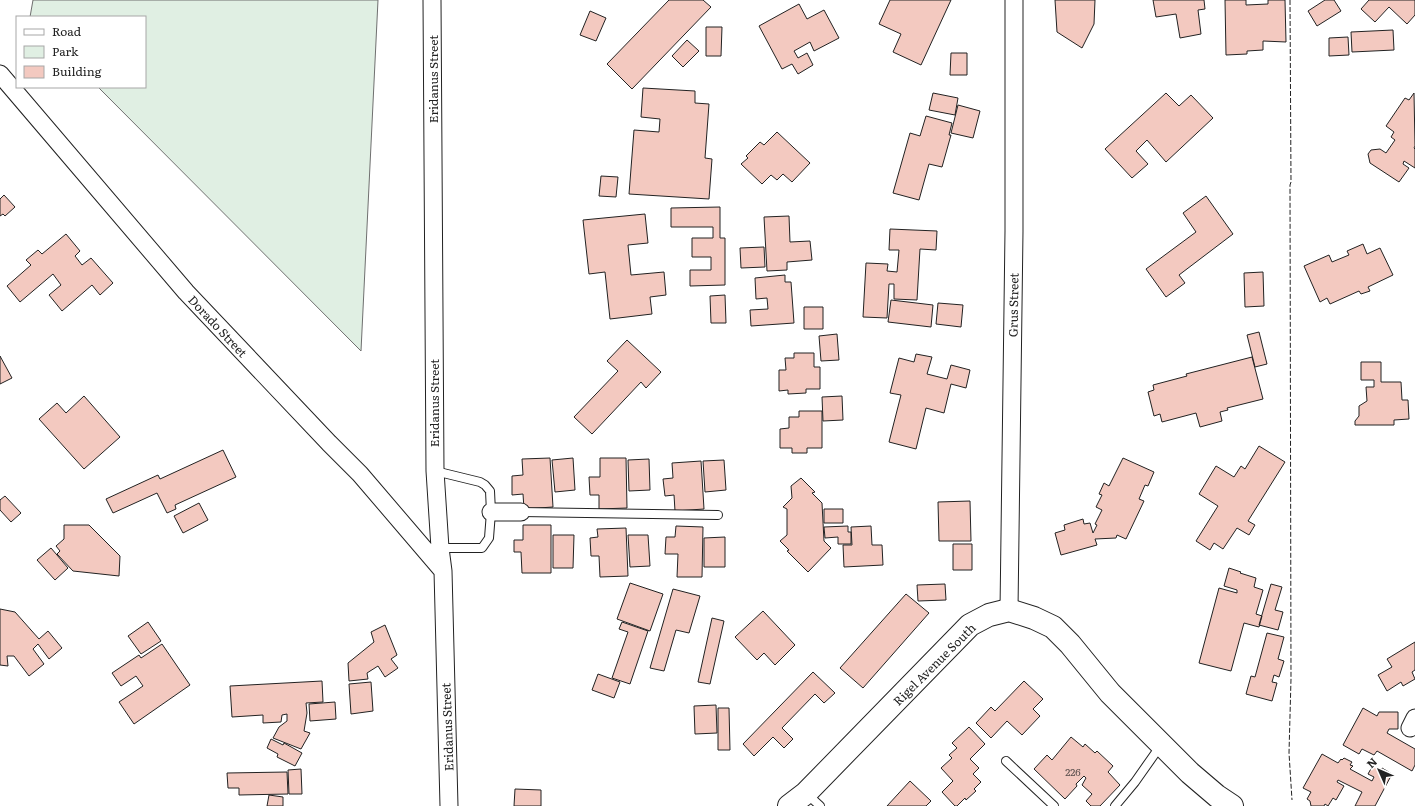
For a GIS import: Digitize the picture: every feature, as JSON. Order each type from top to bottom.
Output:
[{"type":"main road","points":[[1009,610],[1034,618],[1053,627],[1070,644],[1110,693],[1190,773],[1217,796],[1232,806]]},
{"type":"main road","name":"Rigel Avenue South","points":[[789,806],[813,800],[970,625],[989,615],[1009,610]]},
{"type":"street","name":"Eridanus Street","points":[[432,0],[435,471],[443,571],[449,806]]},
{"type":"street","name":"Grus Street","points":[[1009,610],[1014,231],[1014,0]]},
{"type":"street","name":"Dorado Street","points":[[0,74],[186,292],[360,474],[443,571]]},
{"type":"street","points":[[491,512],[521,512]]},
{"type":"lane","points":[[435,471],[480,482],[490,491],[491,512],[489,538],[482,548],[440,548]]},
{"type":"lane","points":[[521,512],[718,515]]},
{"type":"lane","points":[[1115,806],[1135,782],[1162,744]]},
{"type":"lane","points":[[1006,761],[1054,806]]},
{"type":"green space","points":[[33,0],[378,0],[361,351],[99,88],[146,88],[146,16],[30,16]]},
{"type":"building","points":[[669,0],[703,0],[711,7],[632,89],[607,64]]},
{"type":"building","points":[[890,0],[951,0],[921,65],[893,52],[901,34],[879,24]]},
{"type":"building","points":[[1055,0],[1095,0],[1094,24],[1082,48],[1057,32]]},
{"type":"building","points":[[1153,0],[1204,0],[1205,9],[1198,10],[1201,34],[1180,38],[1176,14],[1156,17]]},
{"type":"building","points":[[1225,0],[1246,0],[1246,5],[1268,4],[1268,0],[1285,0],[1286,42],[1263,41],[1263,50],[1247,51],[1247,54],[1226,55]]},
{"type":"building","points":[[1325,0],[1334,0],[1341,11],[1317,26],[1308,11]]},
{"type":"building","points":[[1369,0],[1415,0],[1415,15],[1407,24],[1389,7],[1375,22],[1361,9]]},
{"type":"building","points":[[799,4],[807,19],[824,10],[839,38],[814,51],[810,42],[794,51],[798,58],[807,53],[813,65],[798,74],[792,64],[782,69],[759,26]]},
{"type":"building","points":[[590,11],[606,18],[596,41],[580,35]]},
{"type":"building","points":[[706,27],[722,27],[721,56],[706,56]]},
{"type":"building","points":[[1393,30],[1394,50],[1352,52],[1351,32]]},
{"type":"building","points":[[1348,37],[1349,55],[1329,56],[1329,38]]},
{"type":"building","points":[[687,40],[699,51],[683,67],[672,56]]},
{"type":"building","points":[[951,53],[967,53],[967,75],[950,75]]},
{"type":"building","points":[[643,88],[695,91],[695,103],[709,104],[705,158],[712,159],[709,199],[629,194],[634,130],[659,132],[660,119],[641,117]]},
{"type":"building","points":[[933,93],[958,98],[955,115],[929,110]]},
{"type":"building","points":[[1166,93],[1179,106],[1191,95],[1213,118],[1166,162],[1147,140],[1136,151],[1148,164],[1132,178],[1105,149]]},
{"type":"building","points":[[1414,93],[1415,168],[1404,161],[1403,164],[1409,168],[1399,182],[1370,163],[1368,154],[1371,150],[1380,149],[1386,153],[1395,140],[1391,137],[1394,132],[1386,126],[1405,98],[1409,100]]},
{"type":"building","points":[[958,105],[980,111],[973,138],[951,133]]},
{"type":"building","points":[[926,116],[952,123],[949,135],[951,135],[942,167],[929,164],[919,200],[893,193],[910,133],[920,136]]},
{"type":"building","points":[[777,132],[810,163],[792,182],[783,174],[777,180],[771,175],[762,184],[741,164],[748,158],[746,156],[760,142],[764,145]]},
{"type":"building","points":[[601,176],[618,177],[616,197],[599,196]]},
{"type":"building","points":[[4,195],[15,207],[5,216],[3,214],[0,216],[0,199]]},
{"type":"building","points":[[1206,196],[1233,234],[1179,275],[1185,283],[1166,297],[1146,269],[1196,232],[1183,213]]},
{"type":"building","points":[[720,207],[720,238],[725,238],[725,285],[690,286],[690,270],[711,270],[711,257],[692,257],[692,238],[713,238],[713,227],[671,227],[671,208]]},
{"type":"building","points":[[645,214],[648,243],[628,245],[631,275],[664,272],[666,295],[650,297],[652,314],[610,319],[605,272],[589,274],[583,220]]},
{"type":"building","points":[[789,216],[790,242],[810,241],[812,260],[787,262],[787,270],[767,271],[764,217]]},
{"type":"building","points":[[890,229],[937,231],[936,250],[920,249],[917,300],[894,299],[894,284],[889,284],[887,318],[863,317],[866,263],[888,264],[887,271],[897,272],[899,250],[889,250]]},
{"type":"building","points":[[66,234],[80,251],[75,256],[82,265],[91,258],[113,283],[100,295],[92,285],[62,311],[49,295],[61,285],[53,274],[20,302],[7,286],[31,265],[26,260],[38,250],[42,254]]},
{"type":"building","points":[[1363,244],[1367,254],[1380,248],[1393,275],[1368,287],[1370,291],[1361,294],[1359,291],[1330,304],[1327,298],[1320,302],[1304,266],[1329,255],[1332,262],[1349,255],[1347,251]]},
{"type":"building","points":[[764,247],[765,267],[741,268],[740,248]]},
{"type":"building","points":[[1263,272],[1264,306],[1245,307],[1244,273]]},
{"type":"building","points":[[785,275],[785,282],[791,282],[794,323],[751,326],[750,310],[768,309],[767,298],[756,299],[755,278]]},
{"type":"building","points":[[725,295],[726,323],[711,323],[710,296]]},
{"type":"building","points":[[891,300],[933,305],[931,327],[888,322]]},
{"type":"building","points":[[938,303],[963,305],[961,327],[936,324]]},
{"type":"building","points":[[804,307],[823,307],[823,329],[804,329]]},
{"type":"building","points":[[1259,332],[1267,364],[1255,367],[1247,335]]},
{"type":"building","points":[[837,334],[839,360],[821,361],[819,336]]},
{"type":"building","points":[[627,340],[661,372],[646,388],[641,382],[592,434],[574,417],[618,371],[607,361]]},
{"type":"building","points":[[794,353],[814,353],[814,367],[820,367],[820,389],[806,389],[806,393],[788,394],[788,390],[779,391],[779,370],[786,370],[785,358],[794,358]]},
{"type":"building","points":[[916,354],[932,357],[927,374],[947,379],[951,365],[970,370],[966,388],[951,384],[944,413],[926,408],[916,449],[889,442],[901,395],[890,393],[899,358],[914,362]]},
{"type":"building","points":[[0,356],[12,378],[0,384]]},
{"type":"building","points":[[1252,357],[1263,399],[1227,408],[1228,410],[1220,412],[1222,421],[1200,427],[1196,413],[1162,422],[1160,414],[1154,416],[1148,392],[1154,390],[1153,385],[1187,376],[1186,374]]},
{"type":"building","points":[[1361,362],[1381,362],[1381,382],[1401,382],[1402,400],[1408,400],[1409,419],[1394,420],[1394,425],[1355,425],[1355,421],[1359,416],[1359,406],[1367,401],[1366,387],[1374,387],[1374,380],[1361,380]]},
{"type":"building","points":[[84,396],[120,437],[84,469],[39,419],[57,403],[66,413]]},
{"type":"building","points":[[842,396],[843,420],[823,421],[822,397]]},
{"type":"building","points":[[799,411],[822,411],[822,448],[807,448],[807,453],[792,453],[792,448],[780,448],[780,429],[789,428],[789,417],[799,417]]},
{"type":"building","points":[[1259,446],[1285,462],[1248,521],[1255,525],[1249,535],[1237,528],[1223,549],[1214,543],[1210,550],[1196,541],[1218,506],[1199,494],[1216,466],[1234,477],[1241,466],[1245,469]]},
{"type":"building","points":[[223,450],[236,477],[175,505],[176,509],[167,513],[157,493],[113,513],[106,499],[158,475],[160,479]]},
{"type":"building","points":[[550,458],[553,507],[524,509],[523,494],[512,495],[512,476],[523,475],[522,459]]},
{"type":"building","points":[[573,458],[575,490],[555,492],[552,460]]},
{"type":"building","points":[[600,458],[626,458],[627,508],[599,509],[599,495],[590,495],[589,477],[600,477]]},
{"type":"building","points":[[1123,458],[1154,472],[1148,486],[1145,485],[1139,499],[1144,501],[1126,539],[1117,535],[1116,538],[1095,539],[1097,545],[1061,555],[1055,533],[1065,530],[1064,525],[1083,519],[1084,524],[1090,523],[1093,533],[1097,525],[1095,524],[1102,510],[1096,507],[1102,495],[1099,494],[1104,483],[1109,486]]},
{"type":"building","points":[[649,459],[650,490],[629,491],[628,460]]},
{"type":"building","points":[[724,460],[726,490],[705,492],[703,461]]},
{"type":"building","points":[[701,461],[704,509],[675,511],[674,495],[665,496],[663,479],[673,478],[672,463]]},
{"type":"building","points":[[801,478],[815,492],[812,493],[822,503],[824,541],[831,548],[808,572],[787,551],[789,550],[780,541],[787,535],[787,509],[783,507],[792,498],[791,486]]},
{"type":"building","points":[[5,496],[21,513],[11,522],[0,510],[0,500]]},
{"type":"building","points":[[970,501],[971,541],[939,541],[938,502]]},
{"type":"building","points":[[199,503],[208,520],[183,533],[174,516]]},
{"type":"building","points":[[824,509],[843,509],[843,523],[824,523]]},
{"type":"building","points":[[64,525],[89,525],[120,556],[119,576],[73,571],[57,554],[60,551],[56,546],[64,539]]},
{"type":"building","points":[[523,525],[551,525],[551,573],[522,573],[521,552],[514,552],[514,540],[523,540]]},
{"type":"building","points":[[676,526],[703,527],[702,577],[677,577],[678,554],[665,554],[666,537],[675,537]]},
{"type":"building","points":[[848,526],[848,532],[851,532],[851,544],[838,544],[838,537],[825,538],[824,527]]},
{"type":"building","points":[[871,526],[872,545],[882,545],[883,565],[844,567],[843,545],[852,545],[851,527]]},
{"type":"building","points":[[626,528],[628,576],[600,577],[599,556],[591,556],[590,538],[598,537],[597,529]]},
{"type":"building","points":[[553,535],[574,535],[573,568],[553,568]]},
{"type":"building","points":[[628,535],[648,535],[650,566],[630,567]]},
{"type":"building","points":[[725,537],[725,567],[704,567],[704,538]]},
{"type":"building","points":[[953,544],[972,544],[972,570],[953,570]]},
{"type":"building","points":[[51,548],[68,568],[55,580],[37,560]]},
{"type":"building","points":[[1229,568],[1256,578],[1254,587],[1263,590],[1256,614],[1262,616],[1259,627],[1244,623],[1231,671],[1199,663],[1219,588],[1237,593],[1237,590],[1224,586]]},
{"type":"building","points":[[630,583],[663,594],[650,631],[617,619]]},
{"type":"building","points":[[945,584],[946,600],[918,601],[917,585]]},
{"type":"building","points":[[1271,584],[1282,587],[1275,610],[1283,612],[1278,630],[1259,625]]},
{"type":"building","points":[[673,589],[700,596],[689,633],[676,630],[664,671],[650,668]]},
{"type":"building","points":[[906,594],[929,613],[863,688],[840,668]]},
{"type":"building","points":[[0,609],[15,612],[39,639],[48,631],[62,648],[49,659],[38,644],[33,649],[44,664],[29,676],[14,656],[7,656],[8,666],[0,665]]},
{"type":"building","points":[[763,611],[795,645],[775,665],[764,653],[757,660],[735,637]]},
{"type":"building","points":[[712,618],[724,621],[710,684],[698,682]]},
{"type":"building","points":[[148,622],[161,641],[141,654],[128,636]]},
{"type":"building","points":[[622,622],[648,631],[630,684],[612,678],[628,632],[619,629]]},
{"type":"building","points":[[385,625],[397,655],[391,659],[398,668],[385,677],[378,666],[367,673],[368,679],[349,681],[348,663],[374,642],[371,632]]},
{"type":"building","points":[[1267,633],[1284,637],[1278,659],[1284,661],[1279,677],[1274,675],[1272,682],[1277,683],[1272,701],[1246,694],[1251,676],[1255,677]]},
{"type":"building","points":[[1415,642],[1415,670],[1412,672],[1415,679],[1403,686],[1401,682],[1387,691],[1378,675],[1392,667],[1387,659]]},
{"type":"building","points":[[162,644],[190,685],[134,724],[119,702],[143,686],[136,676],[121,686],[112,673],[139,655],[141,658]]},
{"type":"building","points":[[813,672],[835,693],[824,703],[815,694],[782,728],[793,739],[784,748],[773,737],[754,756],[743,744]]},
{"type":"building","points":[[598,674],[620,682],[614,698],[592,690]]},
{"type":"building","points":[[322,681],[323,702],[306,703],[307,713],[304,731],[310,733],[301,749],[273,738],[279,727],[287,721],[287,714],[282,715],[281,722],[263,723],[263,715],[232,717],[230,686]]},
{"type":"building","points":[[1024,681],[1043,699],[1033,709],[1040,716],[1022,735],[1007,721],[991,738],[976,723],[991,707],[995,711]]},
{"type":"building","points":[[371,682],[373,711],[351,714],[349,684]]},
{"type":"building","points":[[335,702],[336,719],[310,721],[309,704]]},
{"type":"building","points":[[716,705],[717,733],[695,734],[694,706]]},
{"type":"building","points":[[718,708],[729,708],[730,750],[718,750]]},
{"type":"building","points":[[1363,708],[1377,716],[1379,712],[1398,712],[1398,729],[1389,729],[1387,733],[1415,749],[1415,765],[1412,771],[1377,751],[1374,755],[1362,749],[1359,754],[1343,745]]},
{"type":"building","points":[[969,727],[985,744],[970,759],[979,768],[973,774],[981,782],[974,789],[976,791],[966,800],[965,798],[957,806],[955,806],[942,792],[953,781],[941,768],[952,758],[949,755],[957,748],[952,743]]},
{"type":"building","points":[[1071,737],[1083,747],[1085,744],[1095,753],[1097,751],[1113,766],[1108,772],[1120,785],[1100,806],[1091,806],[1086,801],[1092,794],[1082,785],[1086,778],[1084,776],[1065,799],[1034,769],[1047,755],[1052,760]]},
{"type":"building","points":[[271,739],[283,745],[284,743],[302,753],[295,766],[277,757],[278,754],[267,748]]},
{"type":"building","points":[[1322,754],[1338,763],[1344,758],[1352,762],[1350,765],[1353,766],[1350,769],[1372,781],[1374,777],[1368,774],[1373,765],[1392,774],[1375,806],[1355,806],[1362,792],[1338,780],[1337,782],[1344,786],[1336,800],[1333,798],[1328,806],[1325,804],[1324,806],[1311,806],[1310,801],[1307,799],[1311,792],[1303,788]]},
{"type":"building","points":[[301,769],[302,794],[289,794],[288,770]]},
{"type":"building","points":[[287,772],[288,794],[239,795],[239,788],[228,788],[227,773]]},
{"type":"building","points":[[910,781],[931,801],[926,806],[887,806]]},
{"type":"building","points":[[515,789],[541,790],[541,806],[514,806]]},
{"type":"building","points":[[269,795],[283,797],[283,806],[267,806]]},
{"type":"fence","points":[[1290,0],[1291,679],[1289,753],[1292,800]]}]
